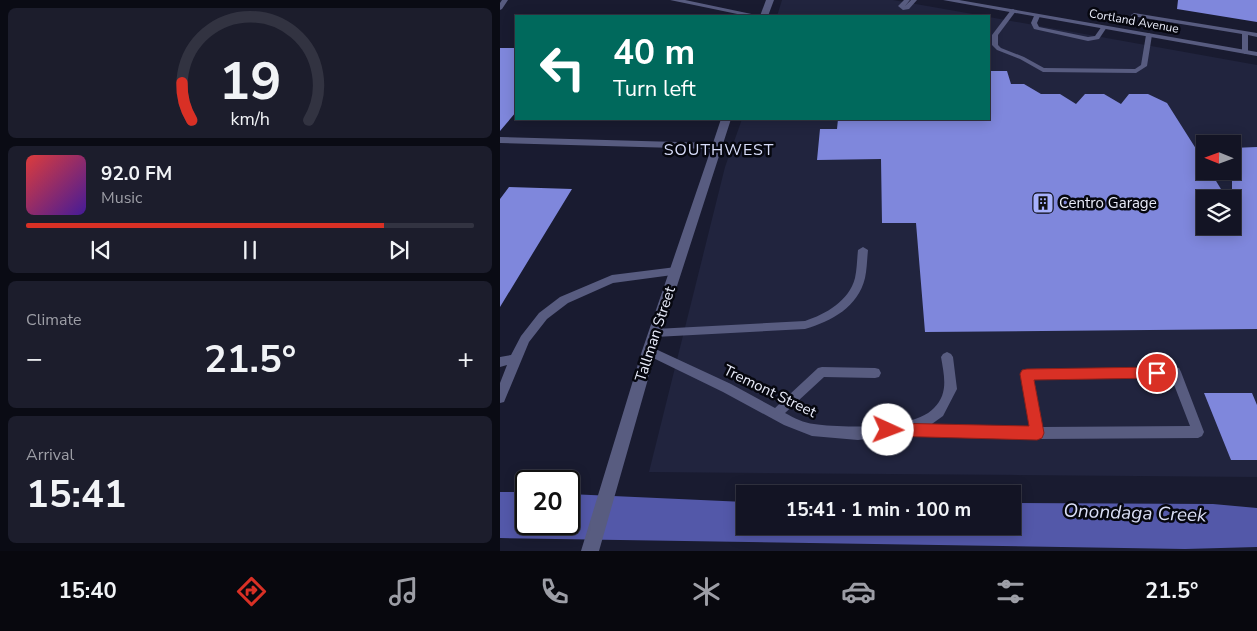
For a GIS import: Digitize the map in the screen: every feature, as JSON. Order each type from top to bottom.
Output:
[{"type":"street","points":[[674,0],[752,15]]},
{"type":"street","points":[[764,15],[770,0]]},
{"type":"street","name":"Cortland Avenue","points":[[947,0],[1257,54]]},
{"type":"street","name":"Tallman Street","points":[[590,551],[609,482],[650,351],[726,120]]},
{"type":"street","points":[[500,140],[716,146]]},
{"type":"lane","points":[[500,8],[505,0]]},
{"type":"lane","points":[[907,0],[901,6],[902,9],[907,8],[914,0]]},
{"type":"lane","points":[[1013,11],[995,35],[995,45],[999,49],[1022,58],[1036,67],[1051,71],[1136,72],[1144,66],[1149,35]]},
{"type":"lane","points":[[1134,15],[1257,35]]},
{"type":"lane","points":[[1037,16],[1034,23],[1036,28],[1088,39],[1097,38],[1104,27]]},
{"type":"lane","points":[[1245,33],[1245,52]]},
{"type":"lane","points":[[656,333],[805,325],[820,321],[832,315],[851,297],[860,280],[863,250]]},
{"type":"lane","points":[[500,398],[525,339],[543,316],[564,300],[612,279],[676,271]]},
{"type":"lane","name":"Tremont Street","points":[[650,351],[812,430],[858,434],[908,427],[926,421],[939,412],[951,389],[947,357]]},
{"type":"lane","points":[[500,362],[515,359]]},
{"type":"lane","points":[[776,414],[822,372],[875,373]]},
{"type":"lane","points":[[888,430],[1037,433],[1198,432],[1175,372],[1027,374],[1037,433]]},
{"type":"shaded area","points":[[782,0],[893,0],[978,15],[777,15]]},
{"type":"shaded area","points":[[990,17],[1257,65],[1257,477],[649,472],[725,167],[742,120],[990,120]]},
{"type":"water","name":"Onondaga Creek","points":[[500,492],[515,492],[515,535],[580,535],[580,494],[736,502],[736,535],[1021,535],[1021,503],[1213,504],[1257,508],[1257,547],[1185,549],[500,538]]},
{"type":"building","points":[[1178,0],[1257,0],[1257,22],[1177,9]]},
{"type":"building","points":[[500,48],[515,48],[515,113],[500,131]]},
{"type":"building","name":"Centro Garage","points":[[990,71],[1007,71],[1011,84],[1024,84],[1041,94],[1060,94],[1076,104],[1085,94],[1104,94],[1121,104],[1129,94],[1148,94],[1167,103],[1196,149],[1196,180],[1215,180],[1222,190],[1196,190],[1196,235],[1241,235],[1241,190],[1232,190],[1232,180],[1241,180],[1241,148],[1257,147],[1257,329],[925,332],[916,223],[882,223],[881,159],[817,160],[820,129],[837,129],[838,120],[990,120]]},
{"type":"building","points":[[509,187],[572,189],[500,307],[500,199]]},
{"type":"building","points":[[1204,393],[1252,393],[1257,405],[1257,460],[1231,460]]},
{"type":"place","name":"Centro Garage","points":[[1043,203]]},
{"type":"district","name":"SOUTHWEST","points":[[719,150]]},
{"type":"route","points":[[888,430],[989,434],[1037,433],[1027,374],[1157,373]]}]
